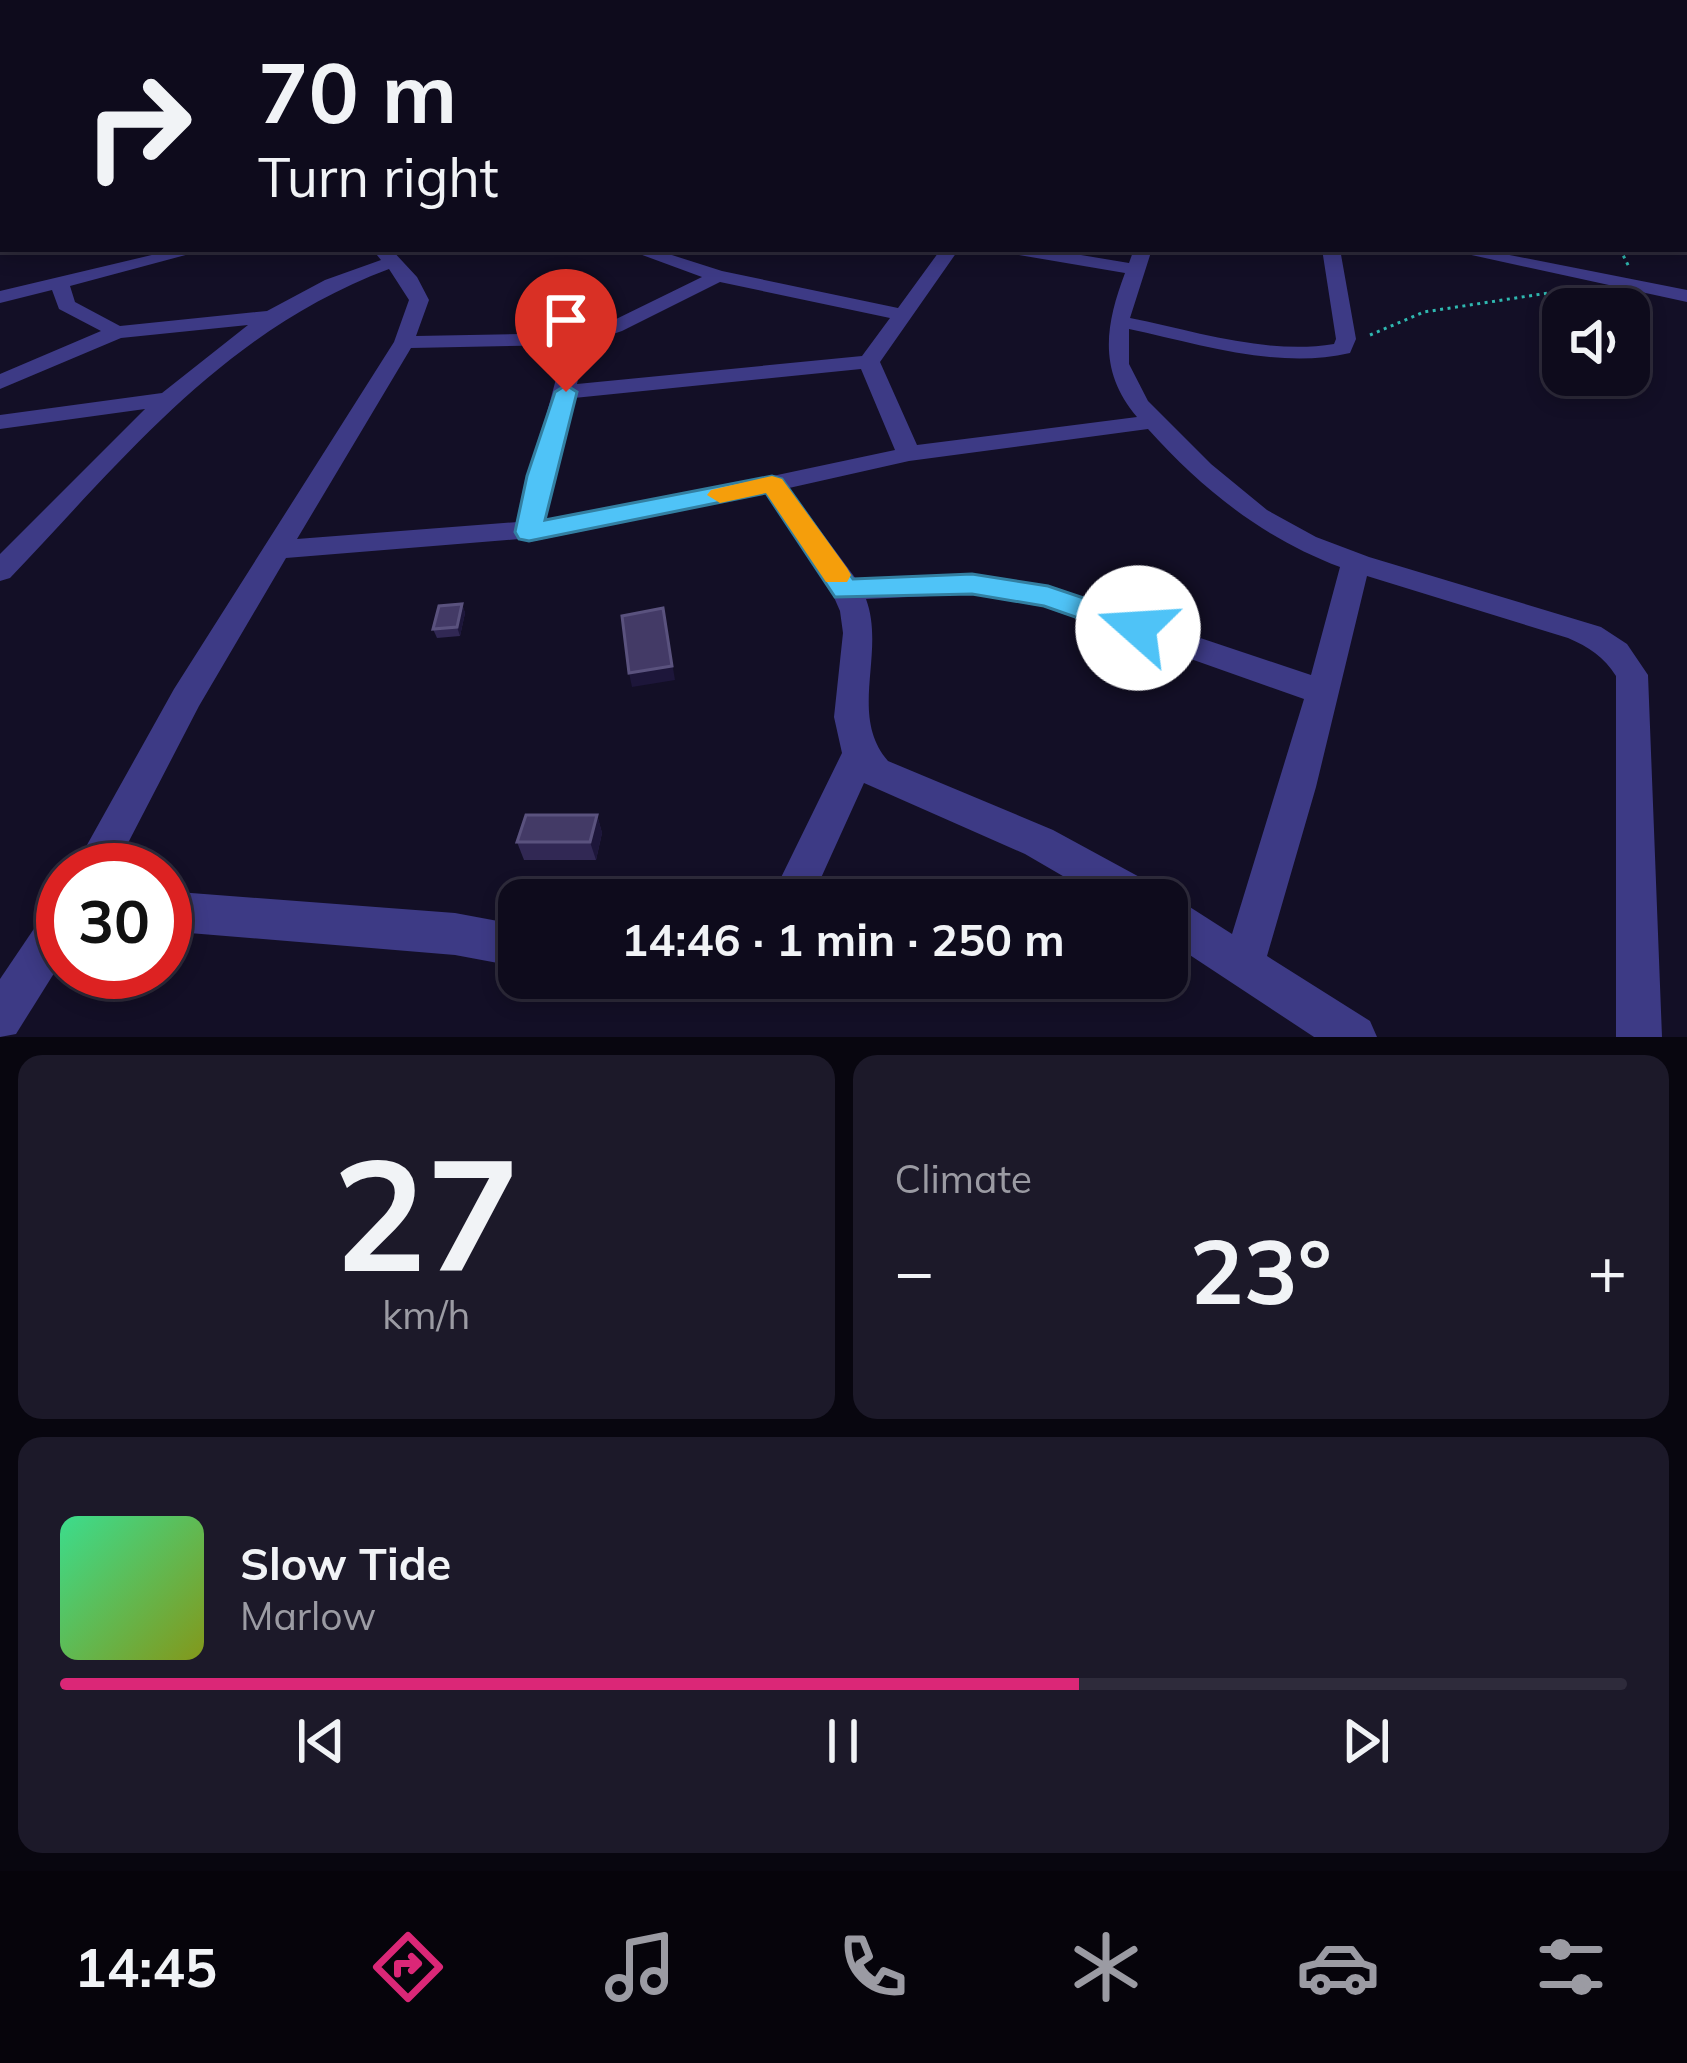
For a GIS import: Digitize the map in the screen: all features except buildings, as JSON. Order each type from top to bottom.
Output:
[{"type":"street","points":[[0,297],[187,252]]},
{"type":"street","points":[[644,252],[718,276],[903,315]]},
{"type":"street","points":[[566,392],[869,362],[948,252]]},
{"type":"street","points":[[1050,252],[1139,259],[1114,363],[1122,384],[1151,422],[1248,512],[1303,542],[1356,562],[1607,643],[1632,675],[1639,1037]]},
{"type":"street","points":[[1121,322],[1314,353],[1342,349],[1346,339],[1332,252]]},
{"type":"street","points":[[1468,252],[1687,296]]},
{"type":"street","points":[[1,568],[169,398],[270,317],[386,255],[410,280],[418,300],[404,342],[186,698],[108,843]]},
{"type":"street","points":[[404,342],[578,339],[615,327],[718,276]]},
{"type":"street","points":[[59,283],[66,305],[117,332]]},
{"type":"street","points":[[0,382],[117,332],[270,317]]},
{"type":"street","points":[[529,532],[578,339]]},
{"type":"street","points":[[869,362],[909,454]]},
{"type":"street","points":[[0,422],[169,398]]},
{"type":"street","points":[[277,550],[529,532],[909,454],[1151,422]]},
{"type":"street","points":[[772,484],[855,609],[859,642],[849,735],[858,757],[875,772],[1039,842],[1105,879]]},
{"type":"street","points":[[1243,965],[1298,787],[1319,691],[1356,562]]},
{"type":"street","points":[[845,590],[972,584],[1048,597],[1319,691]]},
{"type":"street","points":[[800,879],[858,757]]},
{"type":"street","points":[[192,913],[455,934],[498,942]]},
{"type":"street","points":[[1188,930],[1354,1037]]},
{"type":"street","points":[[0,1018],[36,963]]},
{"type":"path","points":[[1346,339],[1468,302],[1542,293]]},
{"type":"slow traffic","points":[[720,495],[772,484],[836,575]]},
{"type":"route","points":[[566,392],[540,476],[529,532],[772,484],[845,590],[972,584],[1048,597],[1138,628]]}]
